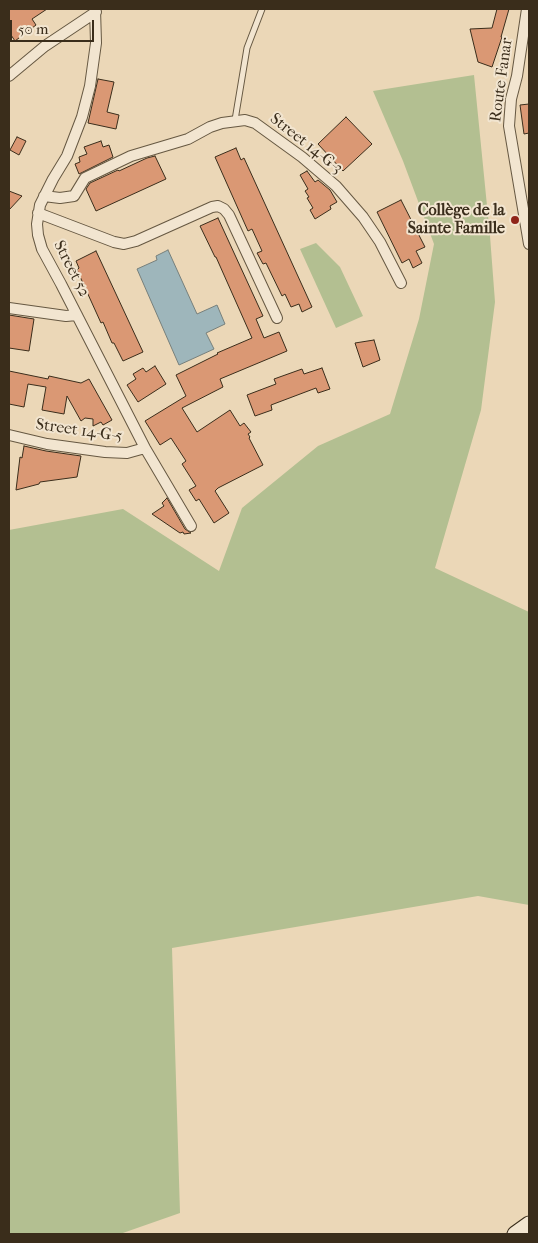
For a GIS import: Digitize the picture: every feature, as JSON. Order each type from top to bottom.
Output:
[{"type":"street","name":"Route Fanar","points":[[527,9],[517,76],[511,99],[509,126],[529,244]]},
{"type":"street","points":[[9,76],[45,46],[95,10]]},
{"type":"street","name":"Street 52","points":[[95,10],[96,43],[90,86],[82,118],[67,156],[40,205],[37,224],[38,235],[42,249],[145,448],[191,526]]},
{"type":"street","name":"Street 14-G-3","points":[[44,196],[60,198],[74,196],[85,178],[131,156],[188,139],[222,123],[245,120],[255,123],[302,156],[336,186],[363,217],[380,242],[400,283]]},
{"type":"street","points":[[38,213],[114,242],[124,244],[136,241],[212,207],[224,208],[277,318]]},
{"type":"street","points":[[9,308],[66,316],[77,315]]},
{"type":"street","name":"Street 14-G-5","points":[[9,435],[47,444],[106,452],[127,453],[145,448]]},
{"type":"street","points":[[515,1234],[529,1224]]},
{"type":"lane","points":[[235,120],[247,48],[262,9]]},
{"type":"green space","points":[[474,75],[495,302],[481,410],[435,568],[529,612],[529,905],[478,896],[172,948],[180,1213],[120,1234],[9,1234],[9,530],[123,509],[219,571],[242,508],[318,446],[390,414],[419,319],[434,244],[403,161],[373,91]]},
{"type":"green space","points":[[316,243],[340,267],[363,316],[336,328],[300,249]]},
{"type":"water","points":[[168,250],[197,314],[217,305],[225,324],[206,333],[214,349],[179,365],[137,269],[157,260],[156,256]]},
{"type":"building","points":[[9,9],[47,9],[32,19],[36,25],[15,41],[9,32]]},
{"type":"building","points":[[497,9],[509,9],[492,67],[478,62],[470,29],[492,28]]},
{"type":"building","points":[[98,79],[114,82],[107,112],[119,115],[116,129],[88,123]]},
{"type":"building","points":[[529,104],[529,133],[524,134],[520,105]]},
{"type":"building","points":[[346,117],[372,144],[343,171],[318,144]]},
{"type":"building","points":[[17,137],[26,141],[19,155],[10,150]]},
{"type":"building","points":[[101,141],[103,147],[109,145],[113,157],[79,174],[75,164],[80,162],[79,157],[87,154],[84,147]]},
{"type":"building","points":[[236,148],[241,160],[244,158],[312,307],[302,312],[299,304],[291,307],[285,294],[282,296],[266,263],[263,264],[257,253],[262,251],[252,229],[248,231],[215,157]]},
{"type":"building","points":[[155,156],[166,179],[96,211],[86,189],[90,183]]},
{"type":"building","points":[[307,171],[315,182],[318,180],[330,190],[337,202],[330,206],[331,209],[315,219],[310,210],[313,208],[305,191],[308,189],[300,175]]},
{"type":"building","points":[[9,191],[22,196],[9,210]]},
{"type":"building","points":[[401,200],[425,247],[416,251],[422,263],[413,268],[409,259],[402,263],[377,212]]},
{"type":"building","points":[[218,218],[263,316],[256,319],[264,338],[279,332],[287,351],[220,379],[223,387],[182,408],[197,432],[230,410],[240,426],[244,423],[251,432],[248,434],[249,438],[263,465],[215,491],[229,513],[214,523],[199,499],[196,501],[189,490],[196,486],[182,464],[186,461],[171,438],[160,445],[145,421],[186,396],[176,375],[217,353],[252,338],[200,226]]},
{"type":"building","points":[[96,251],[143,352],[123,361],[114,343],[112,343],[103,322],[101,323],[77,270],[79,268],[76,261]]},
{"type":"building","points":[[9,315],[34,319],[29,351],[9,348]]},
{"type":"building","points":[[374,340],[380,360],[363,367],[355,343]]},
{"type":"building","points":[[155,366],[166,384],[138,402],[127,385],[136,379],[133,374],[143,368],[146,372]]},
{"type":"building","points":[[322,368],[330,389],[318,393],[316,388],[271,405],[272,410],[255,416],[247,395],[276,384],[274,379],[302,369],[304,374]]},
{"type":"building","points":[[9,371],[48,379],[49,376],[81,383],[89,379],[112,420],[103,425],[101,422],[93,426],[93,419],[85,418],[81,421],[67,396],[64,414],[42,410],[46,387],[28,384],[24,407],[9,404]]},
{"type":"building","points":[[24,446],[81,456],[77,477],[40,482],[39,484],[16,490],[20,457],[22,458]]},
{"type":"building","points":[[167,498],[185,529],[191,533],[180,533],[152,514],[164,506],[162,503]]},
{"type":"place","name":"Collège de la Sainte Famille","points":[[515,220]]}]
